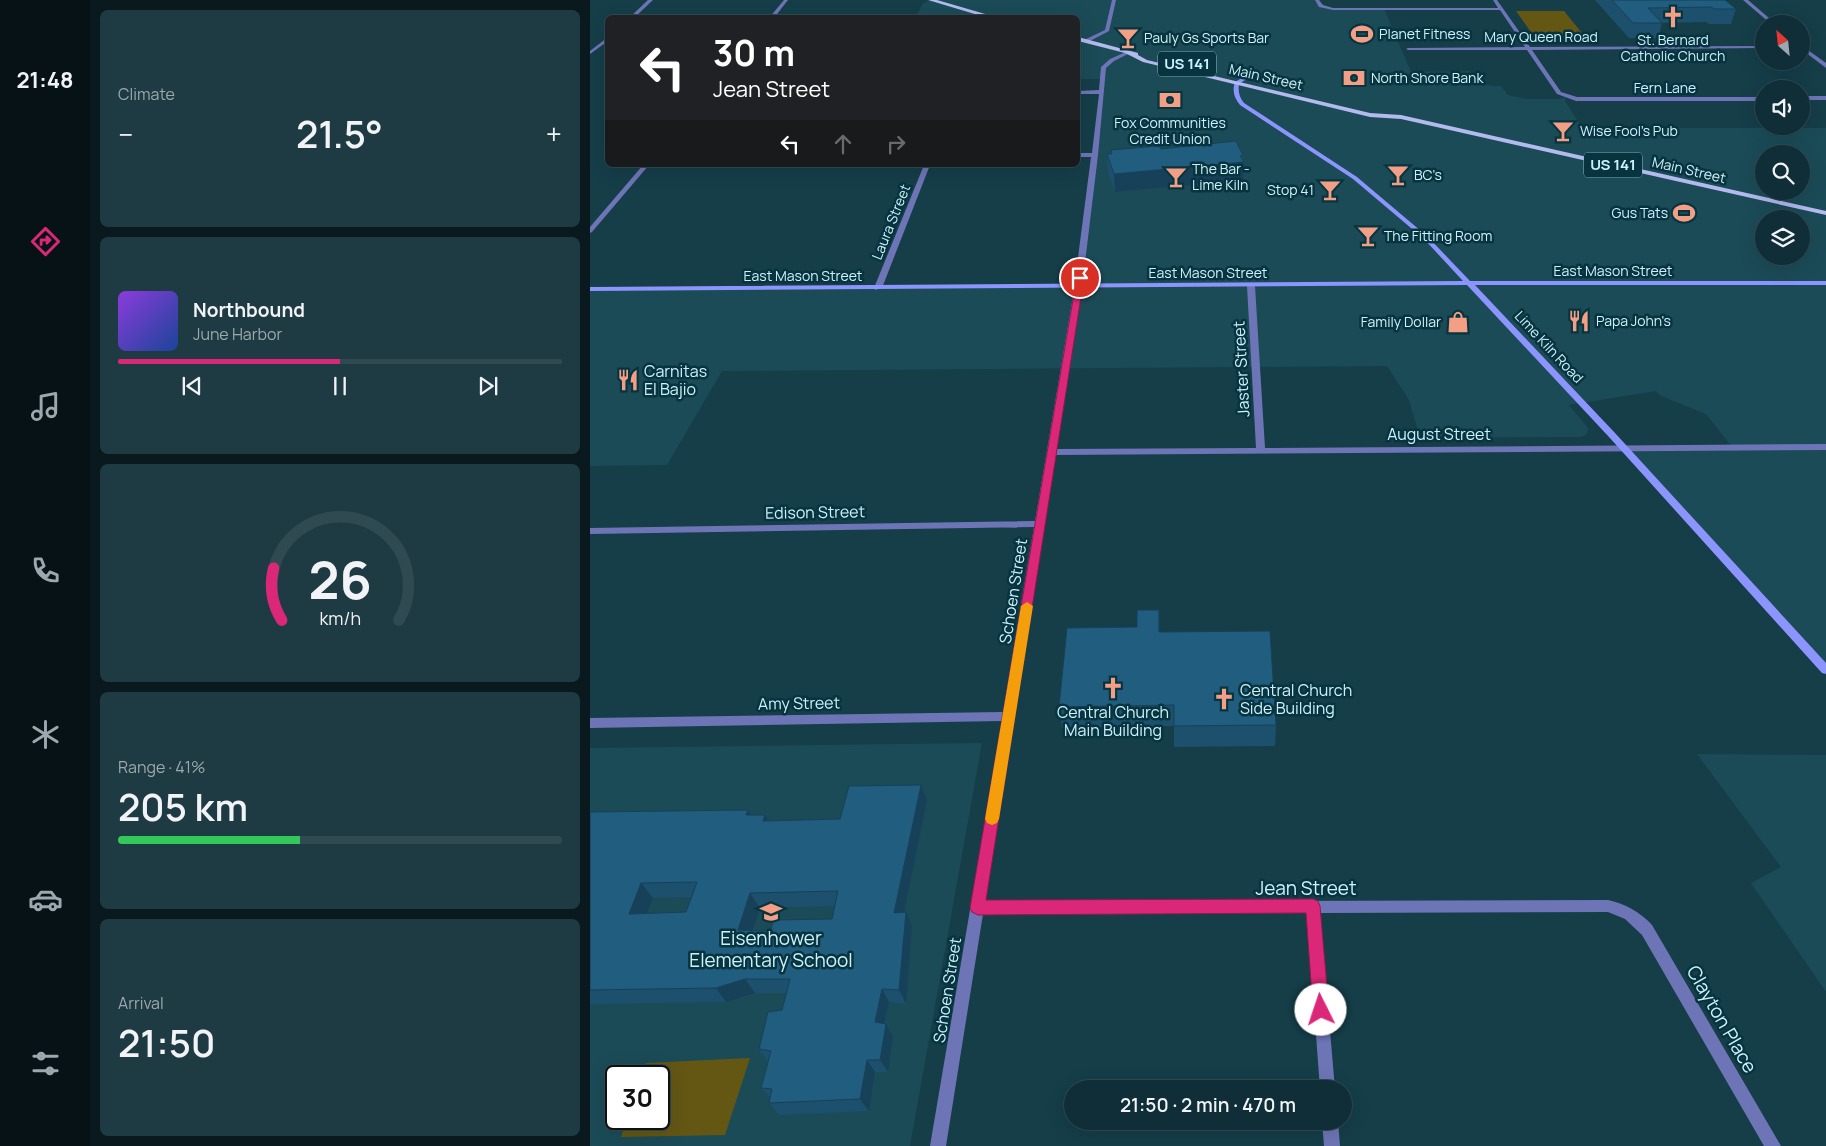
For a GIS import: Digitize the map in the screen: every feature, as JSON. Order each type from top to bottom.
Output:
[{"type":"main road","points":[[931,0],[985,15]]},
{"type":"main road","name":"Main Street","points":[[1080,40],[1128,53],[1145,60],[1237,84],[1376,116],[1401,117]]},
{"type":"main road","name":"Main Street","points":[[1128,53],[1154,56],[1383,110],[1401,117],[1826,213]]},
{"type":"main road","points":[[1237,84],[1246,78]]},
{"type":"main road","name":"Lime Kiln Road","points":[[1237,84],[1236,96],[1242,104],[1332,162],[1379,197],[1426,238],[1623,447],[1826,670]]},
{"type":"main road","name":"East Mason Street","points":[[590,289],[1251,286],[1470,283],[1826,283]]},
{"type":"street","points":[[634,15],[651,0]]},
{"type":"street","points":[[774,15],[786,0]]},
{"type":"street","points":[[1086,42],[1108,31],[1114,0]]},
{"type":"street","points":[[1317,0],[1325,8],[1502,9]]},
{"type":"street","points":[[1496,0],[1529,48]]},
{"type":"street","points":[[1745,0],[1763,15]]},
{"type":"street","points":[[590,53],[605,40]]},
{"type":"street","name":"Mary Queen Road","points":[[1408,49],[1755,47]]},
{"type":"street","name":"Fern Lane","points":[[1529,48],[1559,93],[1566,97],[1576,99],[1755,98]]},
{"type":"street","name":"Schoen Street","points":[[938,1146],[1078,287],[1095,155],[1103,68],[1112,60],[1128,53]]},
{"type":"street","points":[[1810,53],[1826,66]]},
{"type":"street","points":[[1080,92],[1102,92]]},
{"type":"street","points":[[1810,98],[1826,98]]},
{"type":"street","points":[[1080,155],[1095,155]]},
{"type":"street","points":[[590,231],[644,167]]},
{"type":"street","name":"Laura Street","points":[[878,288],[925,167]]},
{"type":"street","name":"Jaster Street","points":[[1251,286],[1261,450]]},
{"type":"street","name":"August Street","points":[[1052,452],[1826,447]]},
{"type":"street","name":"Edison Street","points":[[590,530],[1040,524]]},
{"type":"street","name":"Amy Street","points":[[590,723],[1009,716]]},
{"type":"street","points":[[1313,906],[1327,1080]]},
{"type":"street","name":"Jean Street","points":[[978,908],[1608,906],[1633,915]]},
{"type":"street","name":"Clayton Place","points":[[1633,915],[1647,930],[1773,1146]]},
{"type":"street","points":[[1331,1130],[1332,1146]]},
{"type":"shaded area","points":[[931,0],[1317,0],[1318,4],[1328,9],[1384,9],[1411,72],[1470,71],[1478,85],[1501,86],[1508,95],[1526,99],[1558,99],[1566,97],[1565,101],[1582,128],[1755,128],[1755,135],[1810,135],[1810,128],[1826,128],[1826,670],[1623,447],[1732,447],[1706,414],[1661,396],[1656,391],[1569,405],[1588,428],[1587,434],[1581,437],[1420,438],[1409,400],[1387,366],[722,371],[667,465],[590,466],[590,289],[1078,287],[1102,79],[1080,79],[1080,15],[917,15],[923,3]]},
{"type":"shaded area","points":[[1516,11],[1564,11],[1586,38],[1535,38]]},
{"type":"shaded area","name":"Eisenhower Elementary School","points":[[982,743],[910,1146],[590,1146],[590,748]]},
{"type":"shaded area","points":[[1697,754],[1826,755],[1826,992],[1751,883],[1781,867]]},
{"type":"shaded area","points":[[750,1058],[725,1135],[621,1137],[623,1130],[670,1130],[670,1065],[645,1065],[646,1063]]},
{"type":"building","points":[[1612,0],[1725,0],[1736,9],[1714,9],[1711,7],[1648,8],[1662,23],[1633,23]]},
{"type":"building","points":[[1236,141],[1243,155],[1240,156],[1244,162],[1114,174],[1107,154],[1112,154],[1111,150],[1159,146],[1161,149]]},
{"type":"building","points":[[1137,610],[1159,610],[1159,632],[1270,631],[1276,725],[1174,726],[1174,705],[1059,707],[1067,628],[1137,627]]},
{"type":"building","name":"Eisenhower Elementary School","points":[[921,785],[894,913],[906,912],[899,990],[882,989],[875,1022],[886,1024],[880,1060],[867,1060],[860,1099],[769,1103],[772,1089],[761,1088],[771,1051],[759,1049],[768,1012],[782,1010],[790,979],[745,979],[716,988],[590,990],[590,812],[748,810],[746,815],[765,815],[763,821],[840,819],[849,786]],"holes":[[[697,882],[686,912],[629,914],[641,883]],[[838,891],[832,919],[774,920],[770,931],[738,930],[750,893]]]},
{"type":"slow traffic","points":[[992,819],[1027,606]]},
{"type":"place","name":"St. Bernard Catholic Church","points":[[1673,17]]},
{"type":"place","name":"Planet Fitness","points":[[1362,34]]},
{"type":"place","name":"Pauly Gs Sports Bar","points":[[1128,38]]},
{"type":"place","name":"North Shore Bank","points":[[1354,78]]},
{"type":"place","name":"Fox Communities Credit Union","points":[[1170,100]]},
{"type":"place","name":"Wise Fool's Pub","points":[[1563,131]]},
{"type":"place","name":"BC's","points":[[1398,175]]},
{"type":"place","name":"The Bar - Lime Kiln","points":[[1176,177]]},
{"type":"place","name":"Stop 41","points":[[1330,190]]},
{"type":"place","name":"Gus Tats","points":[[1684,213]]},
{"type":"place","name":"The Fitting Room","points":[[1368,236]]},
{"type":"place","name":"Papa John's","points":[[1579,321]]},
{"type":"place","name":"Family Dollar","points":[[1458,322]]},
{"type":"place","name":"Carnitas El Bajio","points":[[628,380]]},
{"type":"place","name":"Central Church Main Building","points":[[1113,688]]},
{"type":"place","name":"Central Church Side Building","points":[[1224,699]]},
{"type":"place","name":"Eisenhower Elementary School","points":[[771,912]]},
{"type":"route","points":[[1080,278],[978,908],[1313,906],[1321,1010]]}]
